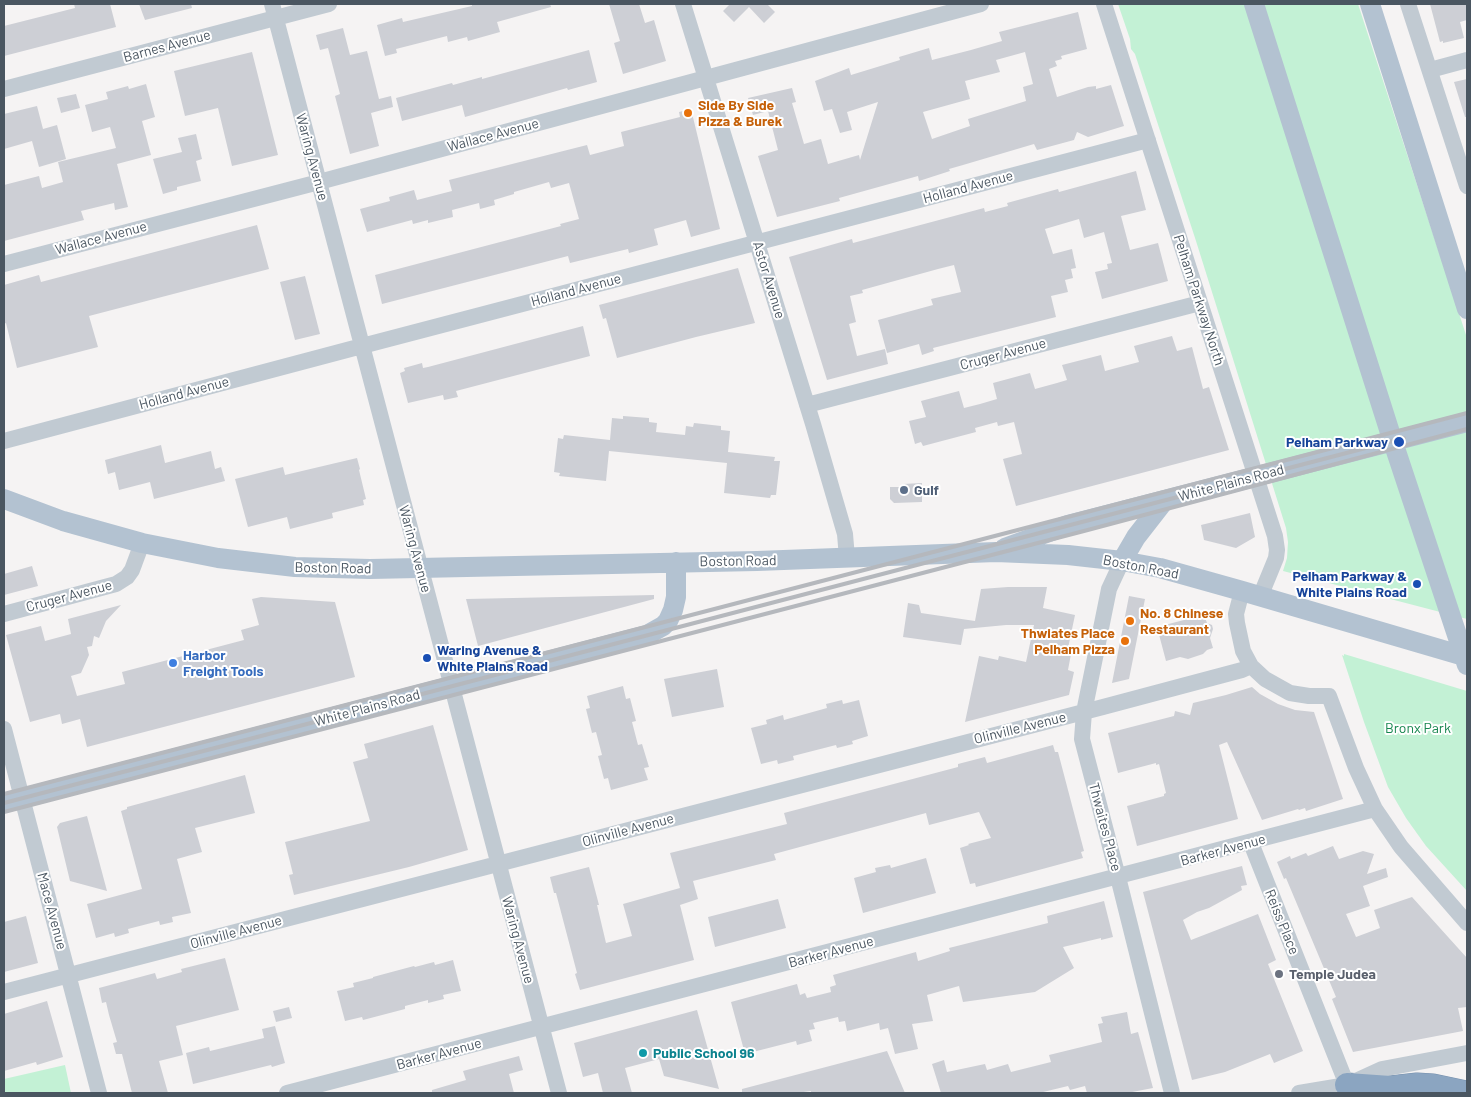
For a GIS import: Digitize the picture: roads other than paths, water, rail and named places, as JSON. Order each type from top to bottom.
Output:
[{"type":"highway","points":[[1347,1085],[1390,1088],[1417,1085],[1433,1086],[1466,1093]]},
{"type":"main road","points":[[1254,4],[1393,442],[1466,659]]},
{"type":"main road","points":[[1370,4],[1467,309]]},
{"type":"main road","name":"White Plains Road","points":[[996,552],[1068,526],[1467,422]]},
{"type":"main road","name":"Boston Road","points":[[4,499],[63,521],[142,543],[218,558],[295,567],[420,568],[848,558],[996,552],[1068,555],[1122,561],[1160,568],[1466,659]]},
{"type":"main road","points":[[1122,561],[1136,537],[1164,501]]},
{"type":"main road","name":"White Plains Road","points":[[13,801],[634,639],[653,632],[668,621],[674,610],[676,562]]},
{"type":"street","name":"Barnes Avenue","points":[[4,89],[274,11],[329,4]]},
{"type":"street","name":"Astor Avenue","points":[[683,4],[845,534],[848,558]]},
{"type":"street","name":"Wallace Avenue","points":[[4,264],[319,182],[981,4]]},
{"type":"street","name":"Pelham Parkway North","points":[[1104,4],[1275,536],[1277,550],[1270,572],[1236,614],[1236,623],[1243,651],[1251,666],[1280,689],[1299,695],[1329,696],[1356,768],[1375,809],[1401,847],[1467,922]]},
{"type":"street","points":[[1408,4],[1467,186]]},
{"type":"street","name":"Waring Avenue","points":[[274,11],[558,1093]]},
{"type":"street","points":[[1430,70],[1467,60]]},
{"type":"street","name":"Holland Avenue","points":[[4,441],[1148,140]]},
{"type":"street","name":"Cruger Avenue","points":[[806,405],[1200,303]]},
{"type":"street","name":"Cruger Avenue","points":[[4,614],[116,584],[124,579],[132,570],[142,543]]},
{"type":"street","name":"Thwaites Place","points":[[1122,561],[1110,589],[1084,712],[1081,730],[1082,746],[1118,877],[1172,1093]]},
{"type":"street","name":"Olinville Avenue","points":[[4,992],[1084,712],[1251,666]]},
{"type":"street","name":"Mace Avenue","points":[[4,729],[13,801],[68,975],[99,1093]]},
{"type":"street","name":"Barker Avenue","points":[[287,1093],[1251,843],[1375,809]]},
{"type":"street","name":"Reiss Place","points":[[1251,843],[1347,1085]]},
{"type":"street","points":[[1299,1093],[1347,1085],[1382,1069],[1467,1053]]},
{"type":"railway","points":[[4,794],[1467,413]]},
{"type":"railway","points":[[4,812],[1084,531],[1467,429]]},
{"type":"railway","points":[[4,803],[1404,438]]},
{"type":"place","name":"Side By Side Pizza & Burek","points":[[688,113]]},
{"type":"place","name":"Pelham Parkway","points":[[1399,442]]},
{"type":"place","name":"Gulf","points":[[904,490]]},
{"type":"place","name":"Pelham Parkway & White Plains Road","points":[[1417,584]]},
{"type":"place","name":"No. 8 Chinese Restaurant","points":[[1130,621]]},
{"type":"place","name":"Thwiates Place Pelham Pizza","points":[[1125,641]]},
{"type":"place","name":"Waring Avenue & White Plains Road","points":[[427,658]]},
{"type":"place","name":"Harbor Freight Tools","points":[[173,663]]},
{"type":"place","name":"Temple Judea","points":[[1279,974]]},
{"type":"place","name":"Public School 96","points":[[643,1053]]},
{"type":"park label","name":"Bronx Park","points":[[1418,728]]}]
